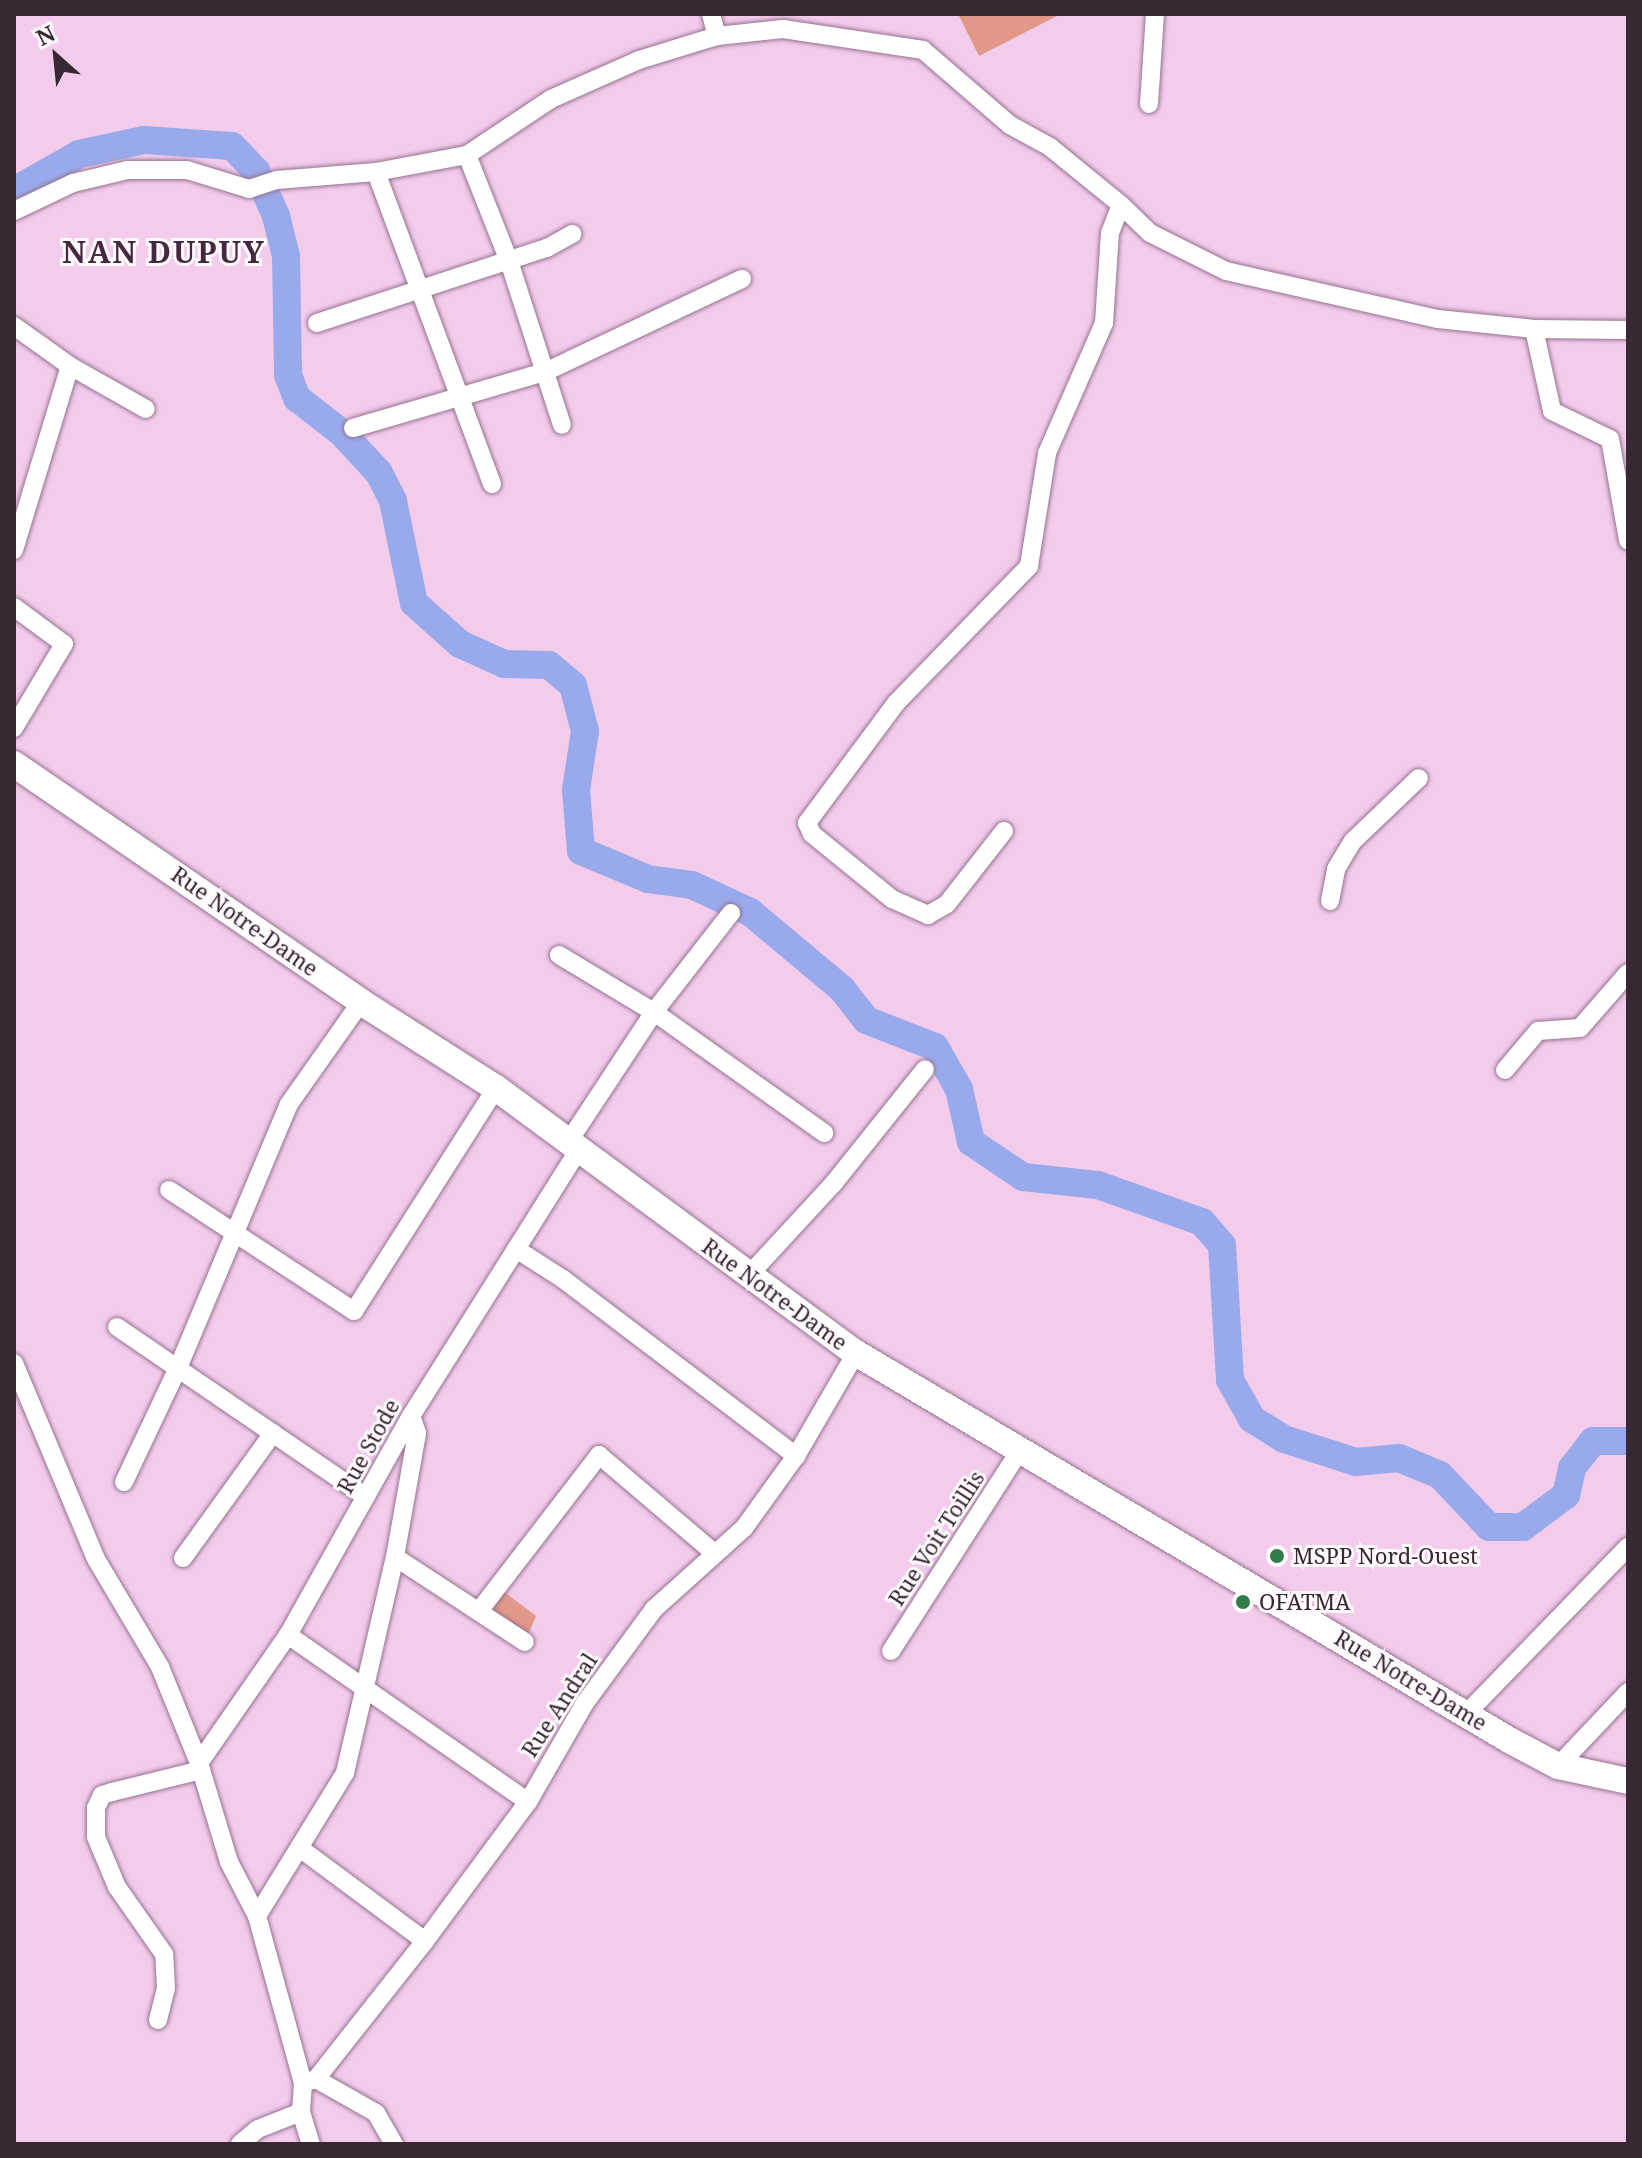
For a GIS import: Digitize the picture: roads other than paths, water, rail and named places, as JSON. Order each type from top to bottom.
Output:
[{"type":"street","points":[[711,14],[717,36]]},
{"type":"street","points":[[1149,104],[1155,14]]},
{"type":"street","points":[[14,211],[73,183],[127,170],[187,170],[249,189],[277,180],[376,172],[467,155],[551,99],[639,60],[717,36],[784,21],[923,50],[1010,125],[1050,147],[1150,233],[1226,271],[1372,307],[1534,329],[1628,330]]},
{"type":"street","points":[[467,155],[509,261],[562,425]]},
{"type":"street","points":[[376,172],[492,484]]},
{"type":"street","points":[[1004,831],[947,904],[928,915],[892,899],[812,834],[807,823],[817,803],[896,703],[1029,566],[1047,453],[1104,323],[1110,233],[1121,205]]},
{"type":"street","points":[[317,323],[509,261],[572,234]]},
{"type":"street","points":[[353,428],[459,400],[545,372],[742,279]]},
{"type":"street","points":[[14,326],[70,366],[146,409]]},
{"type":"street","points":[[1534,329],[1552,411],[1610,439],[1628,540]]},
{"type":"street","points":[[14,550],[70,366]]},
{"type":"street","points":[[14,607],[64,644],[14,728]]},
{"type":"street","name":"Rue Notre-Dame","points":[[14,764],[361,1002],[496,1088],[572,1148],[856,1353],[1564,1768],[1628,1781]]},
{"type":"street","points":[[1330,901],[1336,869],[1353,841],[1419,778]]},
{"type":"street","name":"Rue Stode","points":[[200,1766],[288,1635],[411,1416],[516,1249],[572,1148],[654,1012],[731,913]]},
{"type":"street","points":[[559,955],[654,1012],[824,1133]]},
{"type":"street","points":[[1505,1070],[1538,1031],[1580,1028],[1628,973]]},
{"type":"street","points":[[124,1482],[178,1368],[289,1104],[361,1002]]},
{"type":"street","points":[[749,1275],[833,1184],[925,1069]]},
{"type":"street","points":[[169,1190],[354,1311],[496,1088]]},
{"type":"street","points":[[516,1249],[796,1456]]},
{"type":"street","points":[[117,1327],[366,1497]]},
{"type":"street","name":"Rue Andral","points":[[310,2081],[425,1941],[528,1802],[585,1703],[645,1620],[713,1552],[744,1528],[796,1456],[856,1353]]},
{"type":"street","points":[[14,1363],[96,1559],[160,1667],[200,1766],[229,1862],[257,1916],[310,2081],[301,2112],[311,2144]]},
{"type":"street","points":[[257,1916],[345,1773],[395,1557],[417,1433],[411,1416]]},
{"type":"street","points":[[183,1558],[273,1433]]},
{"type":"street","name":"Rue Voit Toillis","points":[[891,1651],[1020,1450]]},
{"type":"street","points":[[479,1611],[599,1455],[713,1552]]},
{"type":"street","points":[[1467,1713],[1628,1547]]},
{"type":"street","points":[[395,1557],[525,1642]]},
{"type":"street","points":[[288,1635],[528,1802]]},
{"type":"street","points":[[1564,1768],[1628,1692]]},
{"type":"street","points":[[158,2020],[166,1988],[164,1954],[117,1887],[96,1837],[96,1808],[102,1795],[200,1766]]},
{"type":"street","points":[[301,1849],[425,1941]]},
{"type":"street","points":[[310,2081],[376,2113],[394,2144]]},
{"type":"street","points":[[240,2144],[258,2129],[301,2112]]},
{"type":"waterway","points":[[14,191],[79,154],[144,140],[232,146],[256,171],[276,216],[286,256],[288,375],[297,398],[342,433],[379,473],[393,501],[414,603],[460,644],[504,664],[549,665],[573,685],[585,731],[576,790],[581,851],[648,879],[692,885],[750,912],[842,989],[866,1020],[935,1047],[959,1089],[971,1142],[1023,1177],[1098,1185],[1202,1222],[1222,1245],[1230,1380],[1252,1419],[1284,1439],[1356,1462],[1399,1458],[1440,1475],[1489,1527],[1523,1527],[1566,1495],[1572,1468],[1593,1441],[1628,1441]]},
{"type":"place","name":"MSPP Nord-Ouest","points":[[1277,1556]]},
{"type":"place","name":"OFATMA","points":[[1243,1602]]},
{"type":"district","name":"NAN DUPUY","points":[[164,252]]}]
